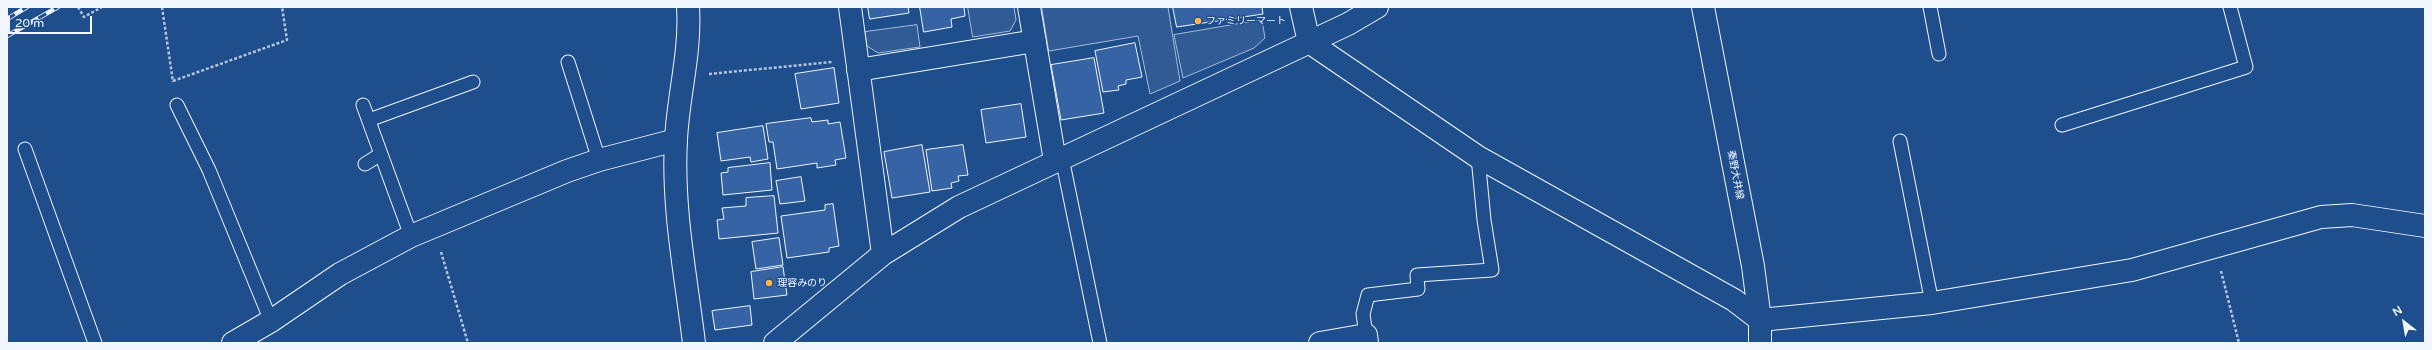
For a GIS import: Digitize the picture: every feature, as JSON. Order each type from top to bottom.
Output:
[{"type":"street","points":[[688,7],[688,47],[676,140],[678,210],[694,343]]},
{"type":"street","points":[[850,7],[884,254]]},
{"type":"street","points":[[1029,7],[1059,159]]},
{"type":"street","points":[[1301,7],[1309,42],[1478,157],[1734,300],[1760,320],[1932,303],[2132,270],[2321,217],[2352,215],[2425,226]]},
{"type":"street","points":[[775,343],[884,254],[959,207],[1348,24],[1377,7]]},
{"type":"street","name":"秦野大井線","points":[[1703,7],[1753,266],[1760,320],[1760,343]]},
{"type":"street","points":[[857,65],[1035,41]]},
{"type":"street","points":[[233,343],[271,321],[340,274],[411,236],[567,171],[598,160],[676,140]]},
{"type":"street","points":[[1320,343],[1366,339]]},
{"type":"lane","points":[[1930,7],[1939,54]]},
{"type":"lane","points":[[2062,125],[2246,67],[2230,7]]},
{"type":"lane","points":[[568,62],[598,160]]},
{"type":"lane","points":[[369,120],[473,82]]},
{"type":"lane","points":[[177,104],[209,170],[271,321]]},
{"type":"lane","points":[[363,105],[411,236]]},
{"type":"lane","points":[[1900,140],[1932,303]]},
{"type":"lane","points":[[25,148],[95,343]]},
{"type":"lane","points":[[365,164],[382,154]]},
{"type":"lane","points":[[1366,339],[1363,314],[1368,295],[1418,289],[1416,275],[1492,270],[1484,220],[1478,157]]},
{"type":"lane","points":[[1059,159],[1100,343]]},
{"type":"path","points":[[78,7],[84,17],[102,7]]},
{"type":"path","points":[[162,7],[177,104]]},
{"type":"path","points":[[173,81],[288,40],[282,7]]},
{"type":"path","points":[[703,75],[857,65]]},
{"type":"path","points":[[433,227],[468,343]]},
{"type":"path","points":[[2215,247],[2239,343]]},
{"type":"shaded area","points":[[968,7],[1014,7],[1016,20],[1010,31],[973,37]]},
{"type":"shaded area","points":[[1042,7],[1168,7],[1180,81],[1150,94],[1138,36],[1049,51]]},
{"type":"shaded area","points":[[1262,20],[1265,38],[1254,48],[1183,78],[1174,35]]},
{"type":"shaded area","points":[[917,25],[920,47],[878,53],[867,46],[865,32]]},
{"type":"building","points":[[868,7],[908,7],[909,13],[870,19]]},
{"type":"building","points":[[920,7],[964,7],[965,16],[951,19],[952,27],[924,32]]},
{"type":"building","name":"ファミリーマート","points":[[1173,7],[1262,7],[1263,14],[1177,27]]},
{"type":"building","points":[[1135,43],[1142,77],[1126,80],[1126,84],[1118,86],[1119,90],[1103,92],[1095,51]]},
{"type":"building","points":[[1094,58],[1104,113],[1061,120],[1051,65]]},
{"type":"building","points":[[834,68],[839,103],[801,109],[795,74]]},
{"type":"building","points":[[1021,104],[1026,137],[986,143],[981,110]]},
{"type":"building","points":[[811,118],[812,122],[828,120],[828,124],[840,122],[846,158],[835,160],[836,165],[817,168],[817,163],[777,169],[773,142],[769,142],[766,124]]},
{"type":"building","points":[[763,126],[768,159],[751,162],[750,157],[721,161],[717,133]]},
{"type":"building","points":[[922,145],[930,192],[892,198],[884,152]]},
{"type":"building","points":[[963,145],[968,175],[958,176],[959,181],[951,183],[952,188],[932,191],[926,150]]},
{"type":"building","points":[[770,163],[772,190],[723,195],[721,173],[728,172],[728,168]]},
{"type":"building","points":[[801,177],[805,201],[780,204],[776,181]]},
{"type":"building","points":[[774,196],[778,233],[719,239],[717,220],[724,219],[722,208],[746,206],[746,198]]},
{"type":"building","points":[[833,204],[839,246],[829,248],[829,252],[787,258],[781,216],[825,210],[825,205]]},
{"type":"building","points":[[779,238],[783,265],[756,269],[752,242]]},
{"type":"building","name":"理容みのり","points":[[783,267],[787,295],[754,299],[751,272]]},
{"type":"building","points":[[750,306],[752,325],[715,330],[712,311]]},
{"type":"railway","points":[[7,19],[27,7]]},
{"type":"railway","points":[[7,36],[58,7]]},
{"type":"place","name":"ファミリーマート","points":[[1198,21]]},
{"type":"place","name":"理容みのり","points":[[769,283]]}]
